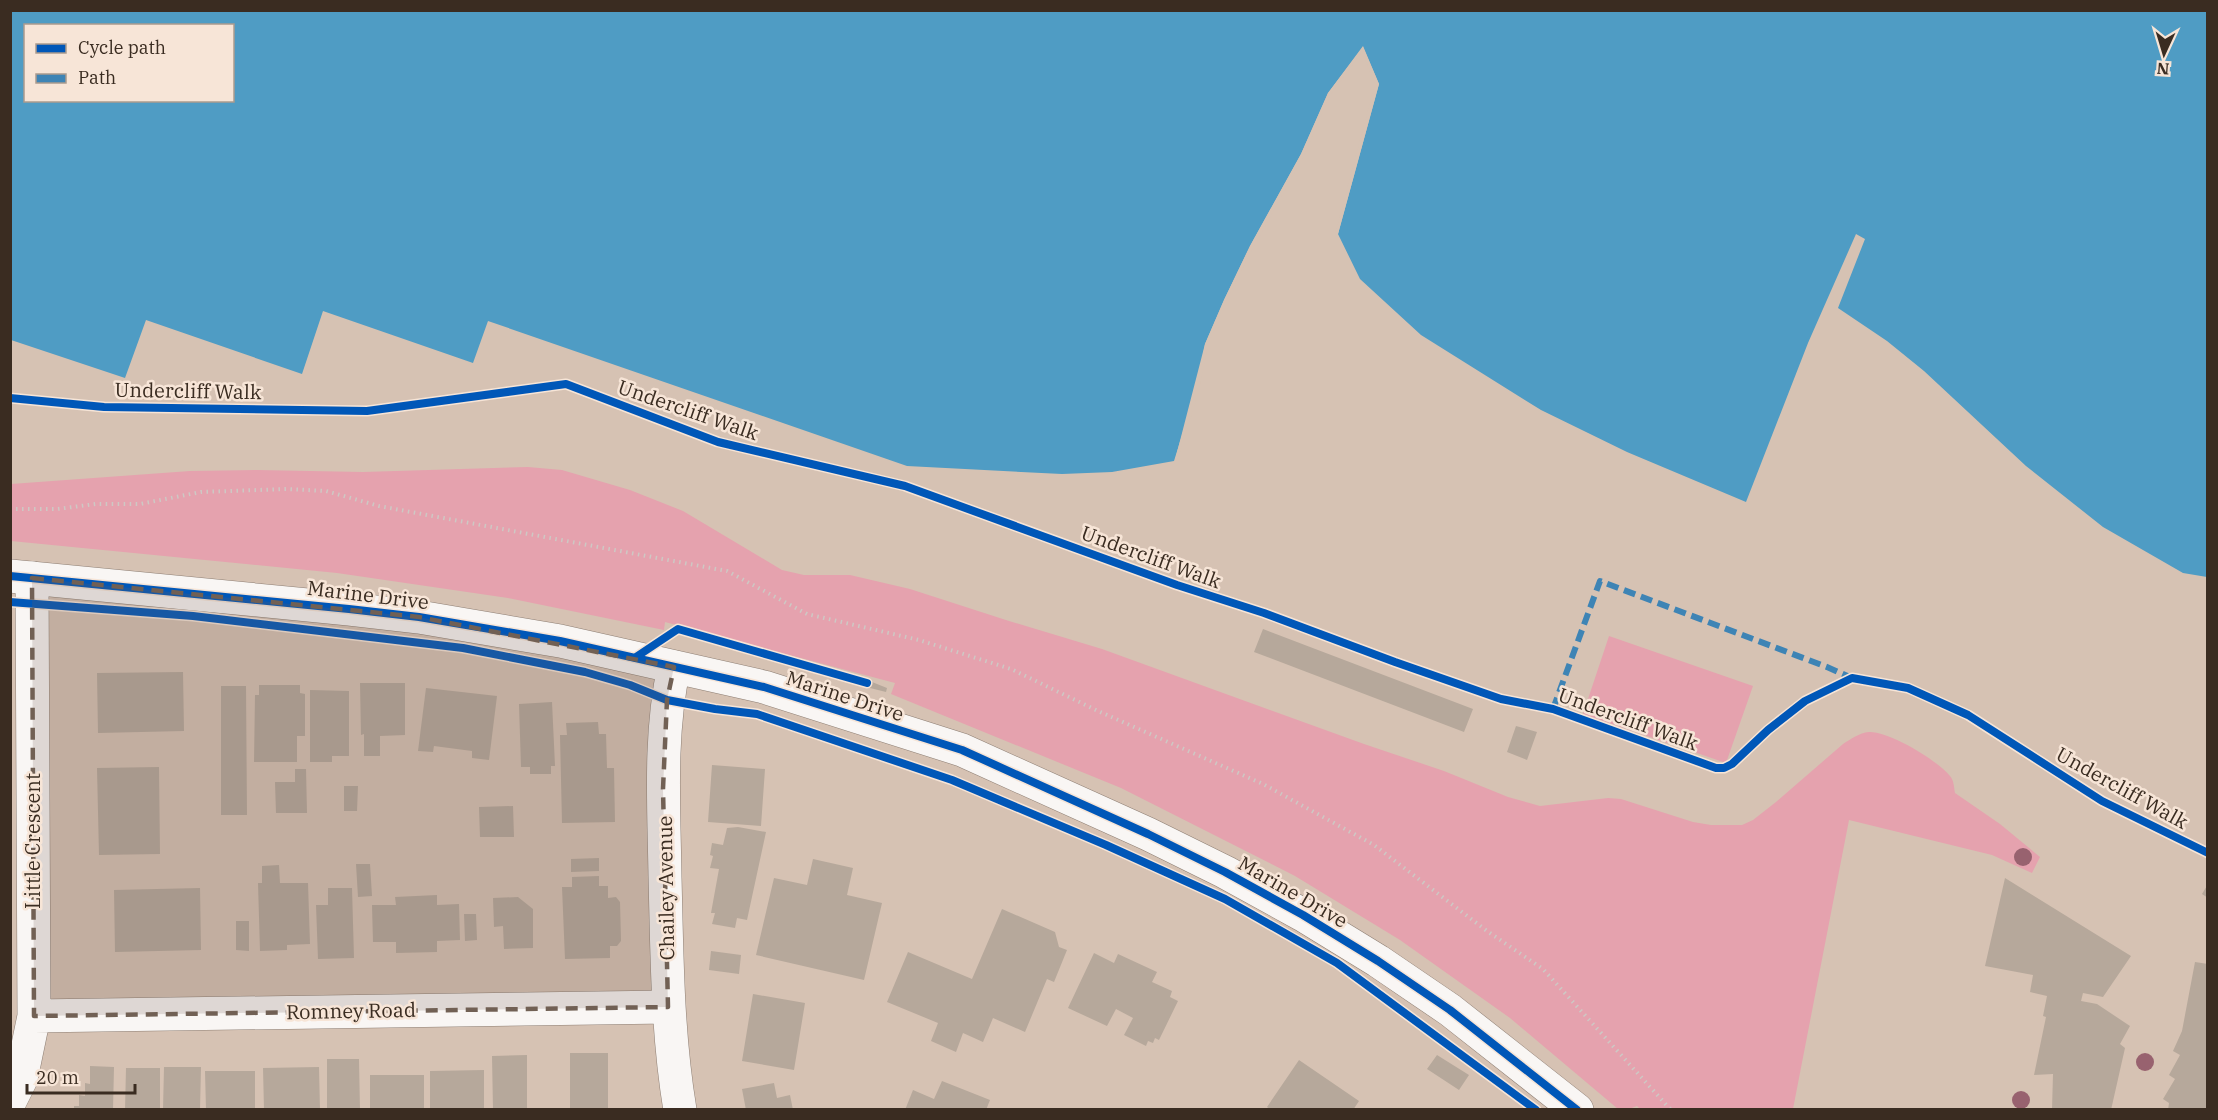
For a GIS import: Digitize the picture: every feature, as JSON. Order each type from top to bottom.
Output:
[{"type":"main road","name":"Marine Drive","points":[[21,577],[192,592],[419,617],[560,641],[764,687],[962,750],[1148,834],[1304,915],[1378,961],[1450,1010],[1577,1110]]},
{"type":"main road","name":"Little Crescent","points":[[10,1101],[21,1079],[34,1016],[21,577]]},
{"type":"main road","name":"Chailey Avenue","points":[[674,667],[667,700],[663,789],[668,1007],[680,1110]]},
{"type":"main road","name":"Romney Road","points":[[34,1016],[668,1007]]},
{"type":"highlighted area","points":[[32,578],[419,617],[674,667],[667,700],[663,789],[668,1007],[34,1016]]},
{"type":"shaded area","points":[[528,467],[562,470],[630,490],[683,511],[782,570],[804,575],[850,575],[910,589],[1102,649],[1444,771],[1508,797],[1540,806],[1608,798],[1621,799],[1693,822],[1711,825],[1742,825],[1753,820],[1776,802],[1843,744],[1855,736],[1869,732],[1878,733],[1900,741],[1935,762],[1951,778],[1955,793],[2000,824],[2040,857],[2032,873],[1992,855],[1849,820],[1793,1109],[1641,1110],[1637,1106],[1618,1109],[1510,1018],[1400,940],[1295,876],[1121,788],[891,694],[895,683],[665,622],[664,630],[508,598],[337,573],[11,541],[11,484],[190,471],[363,472]]},
{"type":"shaded area","points":[[1609,636],[1753,686],[1726,763],[1583,714]]},
{"type":"water","points":[[11,11],[2207,11],[2207,577],[2183,573],[2103,527],[2026,466],[1924,371],[1887,341],[1838,308],[1865,239],[1856,234],[1808,343],[1746,502],[1627,452],[1541,410],[1421,335],[1360,279],[1338,234],[1379,84],[1363,47],[1328,93],[1301,154],[1250,246],[1224,300],[1205,344],[1196,390],[1174,461],[1112,472],[1062,474],[907,466],[488,321],[473,363],[323,311],[302,374],[146,320],[125,378],[11,340]]},
{"type":"pier","points":[[1363,46],[1379,84],[1338,234],[1336,237],[1375,84],[1362,52],[1330,95],[1304,156],[1226,301],[1208,345],[1199,391],[1177,461],[1174,464],[1205,344],[1224,300],[1250,246],[1301,154],[1328,93]]},
{"type":"building","points":[[1263,629],[1473,709],[1464,732],[1254,652]]},
{"type":"building","points":[[183,672],[184,731],[98,733],[97,673]]},
{"type":"building","points":[[872,682],[887,688],[886,692],[870,688]]},
{"type":"building","points":[[360,683],[405,683],[405,735],[380,736],[380,756],[364,756],[364,734],[361,735]]},
{"type":"building","points":[[259,685],[300,685],[300,693],[305,694],[305,736],[297,736],[297,762],[254,762],[255,695],[259,695]]},
{"type":"building","points":[[221,686],[246,686],[247,815],[221,815]]},
{"type":"building","points":[[426,688],[497,696],[489,760],[472,758],[472,751],[434,746],[433,752],[418,751]]},
{"type":"building","points":[[310,690],[349,691],[349,756],[332,756],[332,762],[310,762]]},
{"type":"building","points":[[552,702],[555,766],[551,766],[551,774],[530,774],[530,767],[521,767],[519,704]]},
{"type":"building","points":[[598,722],[599,734],[606,734],[607,768],[614,768],[615,822],[562,823],[560,735],[567,735],[566,723]]},
{"type":"building","points":[[1516,726],[1537,732],[1527,760],[1507,752]]},
{"type":"building","points":[[712,765],[765,769],[761,826],[708,822]]},
{"type":"building","points":[[159,767],[160,854],[99,855],[97,768]]},
{"type":"building","points":[[295,769],[306,769],[307,813],[276,813],[275,782],[295,782]]},
{"type":"building","points":[[344,786],[358,786],[357,811],[344,811]]},
{"type":"building","points":[[513,806],[514,837],[480,837],[479,807]]},
{"type":"building","points":[[738,827],[766,832],[747,920],[737,918],[735,928],[712,924],[715,913],[711,913],[719,869],[710,868],[713,856],[710,855],[712,843],[723,845],[727,828]]},
{"type":"building","points":[[599,858],[599,871],[571,872],[571,859]]},
{"type":"building","points":[[813,859],[853,868],[847,895],[882,903],[864,980],[756,955],[774,878],[807,885]]},
{"type":"building","points":[[356,864],[370,864],[372,896],[358,897]]},
{"type":"building","points":[[279,865],[280,883],[308,883],[310,944],[287,945],[287,950],[260,951],[258,883],[262,883],[262,866]]},
{"type":"building","points":[[599,876],[599,886],[608,886],[608,898],[616,897],[620,902],[621,941],[617,946],[610,946],[610,958],[565,959],[562,887],[572,887],[572,877]]},
{"type":"building","points":[[2005,878],[2131,956],[2103,997],[2083,993],[2081,1001],[2097,1004],[2130,1026],[2120,1044],[2125,1048],[2111,1110],[2052,1110],[2053,1074],[2034,1075],[2046,1017],[2043,1016],[2047,996],[2030,992],[2033,975],[1985,966]]},
{"type":"building","points":[[2208,884],[2208,898],[2202,894]]},
{"type":"building","points":[[200,888],[201,950],[115,952],[114,890]]},
{"type":"building","points":[[328,888],[352,888],[354,958],[318,959],[316,905],[328,905]]},
{"type":"building","points":[[437,895],[437,905],[459,904],[460,940],[437,941],[437,952],[396,953],[396,942],[373,942],[372,905],[396,905],[395,897]]},
{"type":"building","points":[[518,897],[533,909],[533,948],[504,949],[503,926],[494,927],[493,898]]},
{"type":"building","points":[[1002,909],[1055,932],[1059,947],[1067,950],[1054,982],[1047,979],[1025,1032],[993,1018],[983,1042],[963,1033],[956,1052],[931,1041],[938,1023],[887,1002],[908,952],[972,979]]},
{"type":"building","points":[[464,914],[476,914],[477,940],[465,941]]},
{"type":"building","points":[[236,921],[249,921],[249,951],[236,950]]},
{"type":"building","points":[[711,951],[741,955],[739,974],[709,970]]},
{"type":"building","points":[[1094,953],[1114,963],[1118,954],[1157,972],[1152,982],[1172,991],[1170,997],[1178,1001],[1159,1040],[1155,1038],[1153,1043],[1148,1041],[1146,1046],[1124,1035],[1133,1018],[1116,1009],[1107,1026],[1068,1008]]},
{"type":"building","points":[[2195,962],[2208,964],[2208,1110],[2168,1110],[2169,1103],[2163,1099],[2175,1079],[2169,1075],[2180,1055],[2173,1051],[2182,1031]]},
{"type":"building","points":[[753,994],[805,1003],[794,1070],[742,1061]]},
{"type":"building","points":[[570,1053],[608,1053],[608,1110],[570,1110]]},
{"type":"building","points":[[527,1055],[527,1110],[493,1110],[492,1056]]},
{"type":"building","points":[[1437,1055],[1469,1075],[1459,1090],[1427,1069]]},
{"type":"building","points":[[327,1059],[359,1059],[360,1110],[327,1110]]},
{"type":"building","points":[[1299,1060],[1359,1101],[1353,1110],[1271,1110],[1267,1107]]},
{"type":"building","points":[[90,1066],[114,1067],[113,1110],[74,1110],[74,1106],[79,1106],[79,1095],[85,1096],[85,1083],[90,1084]]},
{"type":"building","points":[[164,1067],[201,1067],[200,1110],[163,1110]]},
{"type":"building","points":[[319,1067],[320,1110],[264,1110],[263,1068]]},
{"type":"building","points":[[126,1068],[160,1068],[160,1110],[125,1110]]},
{"type":"building","points":[[484,1070],[484,1110],[430,1110],[430,1071]]},
{"type":"building","points":[[205,1071],[255,1071],[255,1110],[206,1110]]},
{"type":"building","points":[[370,1075],[424,1075],[424,1110],[370,1110]]},
{"type":"building","points":[[942,1081],[990,1100],[986,1110],[905,1110],[913,1090],[934,1099]]},
{"type":"building","points":[[774,1083],[777,1098],[790,1095],[793,1110],[746,1110],[742,1089]]},
{"type":"marked path","points":[[1553,709],[1600,581],[1852,678]]},
{"type":"cycle path","name":"Undercliff Walk","points":[[10,398],[104,407],[367,411],[566,384],[718,442],[905,486],[1501,699],[1553,709],[1716,768],[1724,768],[1732,764],[1768,730],[1805,701],[1852,678],[1908,688],[1968,715],[2102,801],[2208,853]]},
{"type":"cycle path","points":[[10,576],[419,617],[560,641],[764,687],[962,750],[1148,834],[1225,872],[1303,915],[1378,961],[1450,1010],[1577,1110]]},
{"type":"cycle path","points":[[10,602],[193,616],[463,648],[585,672],[630,685],[667,700],[757,714],[952,780],[1106,845],[1225,899],[1337,963],[1536,1110]]},
{"type":"cycle path","points":[[636,657],[678,629],[867,683]]}]
